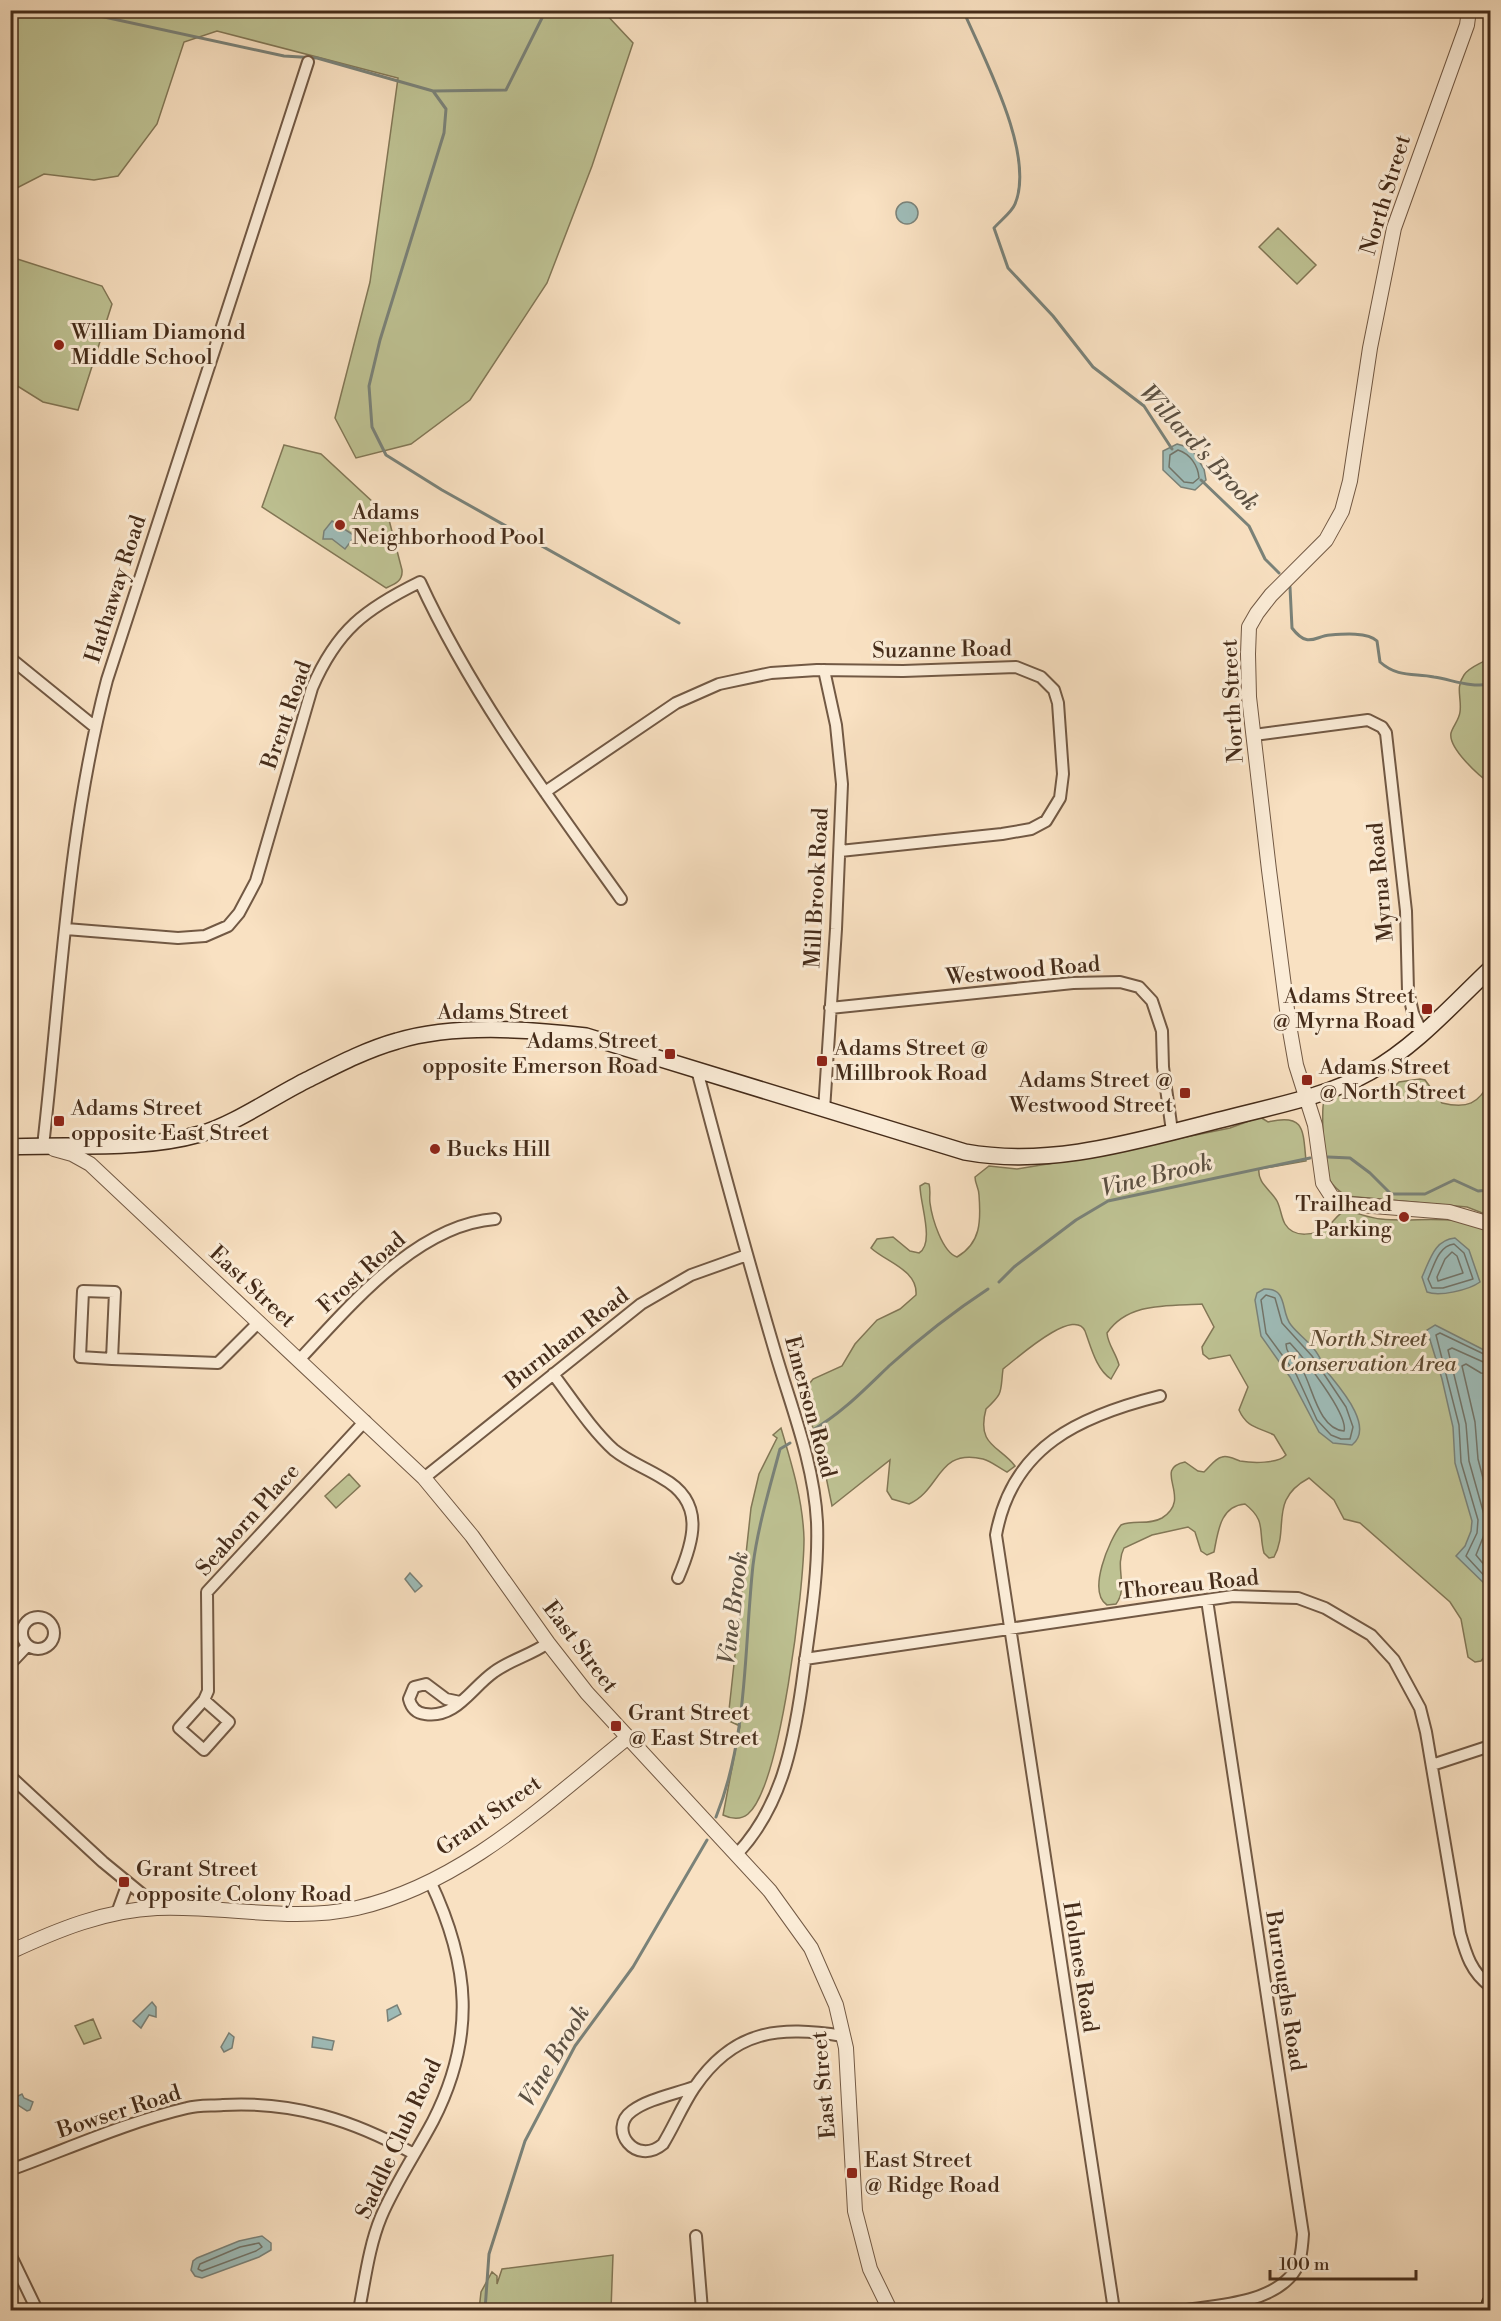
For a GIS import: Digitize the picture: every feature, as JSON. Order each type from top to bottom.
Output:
[{"type":"main road","name":"Adams Street","points":[[10,1148],[146,1143],[203,1134],[349,1059],[397,1041],[424,1035],[532,1032],[586,1036],[917,1139],[997,1158],[1057,1156],[1132,1142],[1307,1097],[1362,1076],[1390,1059],[1422,1033],[1491,969]]},
{"type":"main road","points":[[1488,2310],[1491,2303]]},
{"type":"street","name":"North Street","points":[[1469,10],[1467,25],[1394,228],[1370,348],[1350,481],[1342,511],[1326,540],[1271,595],[1250,627],[1249,697],[1289,1026],[1296,1065],[1315,1125],[1323,1183],[1336,1199],[1364,1207],[1449,1212],[1491,1224]]},
{"type":"street","name":"Hathaway Road","points":[[43,1146],[82,797],[94,727],[107,680],[308,62]]},
{"type":"street","name":"Brent Road","points":[[66,929],[178,938],[205,936],[228,926],[239,913],[256,881],[312,688],[323,664],[339,638],[356,620],[381,601],[420,582],[457,657],[545,792],[621,899]]},
{"type":"street","points":[[10,658],[94,727]]},
{"type":"street","name":"Suzanne Road","points":[[545,792],[676,703],[719,684],[771,673],[1016,667],[1041,677],[1053,690],[1060,719],[1063,774],[1060,798],[1053,812],[1038,825],[1031,829],[1002,834],[840,851]]},
{"type":"street","name":"Mill Brook Road","points":[[824,670],[836,725],[842,784],[824,1110]]},
{"type":"street","name":"Myrna Road","points":[[1254,735],[1368,720],[1382,727],[1386,733],[1406,911],[1408,991],[1413,1013],[1422,1033]]},
{"type":"street","name":"Westwood Road","points":[[830,1008],[1073,984],[1120,982],[1139,987],[1152,1000],[1162,1031],[1163,1067],[1172,1131]]},
{"type":"street","name":"Emerson Road","points":[[697,1070],[747,1255],[811,1473],[817,1520],[817,1564],[794,1740],[783,1776],[755,1835],[737,1854]]},
{"type":"street","points":[[93,1167],[105,1144]]},
{"type":"street","name":"East Street","points":[[43,1146],[72,1154],[93,1167],[424,1478],[472,1536],[548,1643],[627,1738],[737,1854],[787,1911],[811,1948],[836,2005],[843,2036],[849,2093],[855,2211],[870,2269],[890,2310]]},
{"type":"street","name":"Frost Road","points":[[299,1360],[415,1248],[465,1225],[495,1219]]},
{"type":"street","name":"Burnham Road","points":[[424,1478],[641,1304],[692,1275],[747,1255]]},
{"type":"street","points":[[112,1359],[115,1292],[83,1291],[80,1358],[218,1363],[259,1322]]},
{"type":"street","points":[[553,1374],[612,1448],[627,1460],[665,1479],[685,1497],[694,1522],[692,1546],[678,1578]]},
{"type":"street","name":"Holmes Road","points":[[1114,2310],[996,1535],[1001,1507],[1015,1481],[1037,1454],[1061,1435],[1113,1408],[1160,1396]]},
{"type":"street","name":"Seaborn Place","points":[[204,1700],[209,1685],[207,1592],[365,1421]]},
{"type":"street","name":"Thoreau Road","points":[[805,1659],[1233,1596],[1298,1598],[1325,1608],[1371,1635],[1394,1660],[1420,1708],[1432,1765],[1460,1933],[1467,1960],[1482,1979],[1491,1986]]},
{"type":"street","name":"Burroughs Road","points":[[1187,2310],[1268,2293],[1290,2278],[1301,2257],[1303,2234],[1206,1599]]},
{"type":"street","points":[[460,1702],[494,1671],[548,1643]]},
{"type":"street","points":[[10,1664],[27,1646]]},
{"type":"street","points":[[204,1700],[230,1722],[204,1750],[179,1728],[204,1700]]},
{"type":"street","name":"Grant Street","points":[[10,1952],[67,1928],[117,1913],[159,1908],[266,1914],[335,1912],[392,1899],[457,1868],[491,1846],[627,1738]]},
{"type":"street","points":[[1432,1765],[1491,1746]]},
{"type":"street","points":[[10,1776],[128,1883],[159,1908]]},
{"type":"street","name":"Saddle Club Road","points":[[359,2310],[380,2220],[450,2085],[464,2020],[461,1967],[430,1881]]},
{"type":"street","points":[[117,1913],[128,1883]]},
{"type":"street","points":[[694,2087],[634,2109],[624,2121],[623,2129],[628,2144],[641,2152],[657,2149],[663,2144],[694,2087],[726,2055],[752,2038],[784,2030],[843,2036]]},
{"type":"street","name":"Bowser Road","points":[[10,2170],[189,2107],[248,2104],[291,2107],[332,2117],[377,2133],[414,2154]]},
{"type":"street","points":[[696,2236],[702,2310]]},
{"type":"street","points":[[10,2254],[37,2310]]},
{"type":"green space","points":[[11,10],[603,11],[633,43],[592,166],[547,283],[470,400],[411,444],[356,458],[335,418],[370,282],[398,78],[217,31],[184,42],[157,124],[118,176],[94,180],[44,174],[11,191]]},
{"type":"green space","points":[[1278,228],[1316,265],[1297,284],[1259,247]]},
{"type":"green space","points":[[11,257],[102,286],[112,304],[78,410],[43,402],[11,382]]},
{"type":"green space","name":"Adams Neighborhood Pool","points":[[284,445],[321,454],[388,516],[402,570],[398,582],[386,588],[262,507]]},
{"type":"green space","points":[[1490,657],[1490,783],[1459,754],[1451,739],[1451,733],[1460,712],[1461,680],[1469,669]]},
{"type":"green space","points":[[1425,1080],[1442,1103],[1451,1105],[1465,1105],[1477,1100],[1490,1081],[1490,1216],[1467,1207],[1346,1196],[1328,1178],[1323,1137],[1324,1101],[1351,1088],[1364,1090],[1379,1097],[1387,1094],[1399,1082]]},
{"type":"green space","name":"North Street Conservation Area","points":[[1260,1117],[1268,1122],[1289,1120],[1300,1126],[1306,1161],[1259,1169],[1260,1178],[1277,1201],[1285,1224],[1294,1232],[1311,1234],[1322,1230],[1345,1211],[1381,1219],[1437,1219],[1464,1222],[1490,1232],[1490,1650],[1481,1661],[1475,1662],[1468,1657],[1461,1619],[1450,1602],[1360,1523],[1344,1519],[1334,1500],[1309,1478],[1296,1487],[1284,1505],[1280,1536],[1274,1557],[1269,1558],[1264,1553],[1259,1521],[1245,1504],[1237,1506],[1225,1515],[1214,1552],[1207,1555],[1201,1551],[1195,1532],[1188,1527],[1152,1535],[1124,1548],[1120,1562],[1122,1584],[1120,1597],[1116,1604],[1107,1605],[1101,1598],[1099,1578],[1106,1553],[1116,1532],[1121,1525],[1157,1520],[1171,1510],[1174,1493],[1171,1478],[1176,1466],[1185,1462],[1198,1471],[1204,1472],[1219,1458],[1229,1457],[1240,1461],[1258,1462],[1277,1460],[1286,1455],[1274,1435],[1254,1426],[1242,1416],[1239,1410],[1248,1387],[1230,1355],[1209,1359],[1203,1354],[1202,1347],[1214,1327],[1202,1304],[1150,1308],[1137,1311],[1116,1323],[1107,1333],[1119,1365],[1111,1379],[1101,1370],[1085,1331],[1079,1325],[1069,1325],[1044,1337],[1003,1369],[1000,1392],[986,1409],[984,1431],[991,1444],[1015,1466],[1007,1472],[983,1459],[968,1457],[957,1459],[941,1472],[928,1490],[909,1504],[892,1499],[887,1491],[890,1460],[832,1506],[823,1462],[810,1418],[805,1411],[806,1388],[813,1379],[842,1366],[855,1344],[877,1320],[900,1309],[916,1295],[915,1286],[907,1273],[871,1248],[877,1239],[893,1237],[910,1251],[919,1253],[924,1248],[926,1232],[920,1186],[925,1183],[929,1184],[935,1225],[942,1242],[957,1257],[971,1245],[978,1230],[980,1205],[975,1177],[989,1166],[1017,1169],[1078,1159],[1230,1128]]},
{"type":"green space","points":[[781,1428],[802,1511],[804,1539],[795,1639],[771,1766],[760,1796],[748,1814],[733,1818],[723,1815],[740,1726],[729,1721],[729,1710],[751,1508],[759,1474],[777,1438],[773,1435]]},
{"type":"green space","points":[[349,1474],[360,1486],[336,1508],[325,1496]]},
{"type":"green space","points":[[93,2019],[101,2038],[84,2044],[75,2026]]},
{"type":"green space","points":[[613,2255],[611,2310],[479,2310],[481,2292],[492,2272],[497,2276],[497,2284],[502,2269]]},
{"type":"water","points":[[907,202],[915,205],[918,213],[915,221],[907,224],[899,221],[896,213],[899,205]]},
{"type":"water","points":[[1177,444],[1191,448],[1204,469],[1206,480],[1195,490],[1181,487],[1163,470],[1163,451]]},
{"type":"water","points":[[332,521],[355,536],[345,549],[332,539],[323,539],[324,531]]},
{"type":"water","points":[[1455,1238],[1469,1250],[1480,1282],[1454,1292],[1439,1294],[1427,1292],[1422,1277],[1430,1258],[1442,1243]]},
{"type":"water","points":[[1264,1289],[1277,1292],[1281,1297],[1291,1325],[1316,1352],[1353,1408],[1360,1428],[1358,1437],[1352,1445],[1333,1443],[1319,1432],[1290,1377],[1261,1336],[1255,1300],[1257,1293]]},
{"type":"water","points":[[1435,1325],[1490,1353],[1490,1589],[1456,1556],[1465,1546],[1472,1521],[1455,1463],[1453,1427],[1442,1379],[1427,1330]]},
{"type":"water","points":[[410,1573],[422,1586],[415,1592],[405,1579]]},
{"type":"water","points":[[152,2002],[156,2007],[156,2017],[149,2015],[141,2028],[133,2021]]},
{"type":"water","points":[[397,2005],[401,2014],[388,2021],[387,2010]]},
{"type":"water","points":[[229,2033],[234,2037],[232,2048],[224,2052],[221,2047]]},
{"type":"water","points":[[313,2037],[334,2041],[332,2050],[312,2047]]},
{"type":"water","points":[[22,2094],[24,2098],[33,2102],[30,2110],[27,2111],[13,2102],[14,2098]]},
{"type":"water","points":[[262,2236],[271,2243],[271,2250],[259,2257],[202,2278],[195,2276],[191,2270],[193,2261],[197,2258],[239,2241]]},
{"type":"waterway","points":[[72,10],[284,56],[317,58],[433,91],[446,109],[444,133],[380,340],[369,386],[372,427],[386,455],[442,490],[679,623]]},
{"type":"waterway","points":[[433,91],[506,90],[546,10]]},
{"type":"waterway","name":"Willard's Brook","points":[[963,10],[994,79],[1013,133],[1019,159],[1020,183],[1015,204],[994,228],[1008,268],[1053,316],[1093,367],[1144,406],[1172,449]]},
{"type":"waterway","name":"Willard's Brook","points":[[1201,480],[1249,526],[1265,559],[1279,573]]},
{"type":"waterway","name":"Willard's Brook","points":[[1290,587],[1292,628],[1307,640],[1342,634],[1368,636],[1377,641],[1380,662],[1393,671],[1469,684],[1490,684]]},
{"type":"waterway","name":"Vine Brook","points":[[1328,1157],[1350,1158],[1370,1173],[1391,1194],[1425,1194],[1454,1180],[1478,1191],[1490,1190]]},
{"type":"waterway","name":"Vine Brook","points":[[999,1282],[1014,1267],[1076,1220],[1108,1201],[1310,1158]]},
{"type":"waterway","name":"Vine Brook","points":[[811,1431],[842,1409],[925,1335],[988,1289]]},
{"type":"waterway","name":"Vine Brook","points":[[716,1817],[734,1756],[739,1724],[753,1565],[758,1536],[780,1449],[790,1443]]},
{"type":"waterway","name":"Vine Brook","points":[[485,2310],[489,2254],[525,2141],[575,2046],[633,1967],[707,1840]]},
{"type":"place","name":"William Diamond Middle School","points":[[59,345]]},
{"type":"place","name":"Adams Neighborhood Pool","points":[[340,525]]},
{"type":"place","name":"Adams Street @ Myrna Road","points":[[1427,1009]]},
{"type":"place","name":"Adams Street opposite Emerson Road","points":[[670,1054]]},
{"type":"place","name":"Adams Street @ Millbrook Road","points":[[822,1061]]},
{"type":"place","name":"Adams Street @ North Street","points":[[1307,1080]]},
{"type":"place","name":"Adams Street @ Westwood Street","points":[[1185,1093]]},
{"type":"place","name":"Adams Street opposite East Street","points":[[59,1121]]},
{"type":"place","name":"Bucks Hill","points":[[435,1149]]},
{"type":"place","name":"Trailhead Parking","points":[[1404,1217]]},
{"type":"place","name":"Grant Street @ East Street","points":[[616,1726]]},
{"type":"place","name":"Grant Street opposite Colony Road","points":[[124,1882]]},
{"type":"place","name":"East Street @ Ridge Road","points":[[852,2173]]}]
